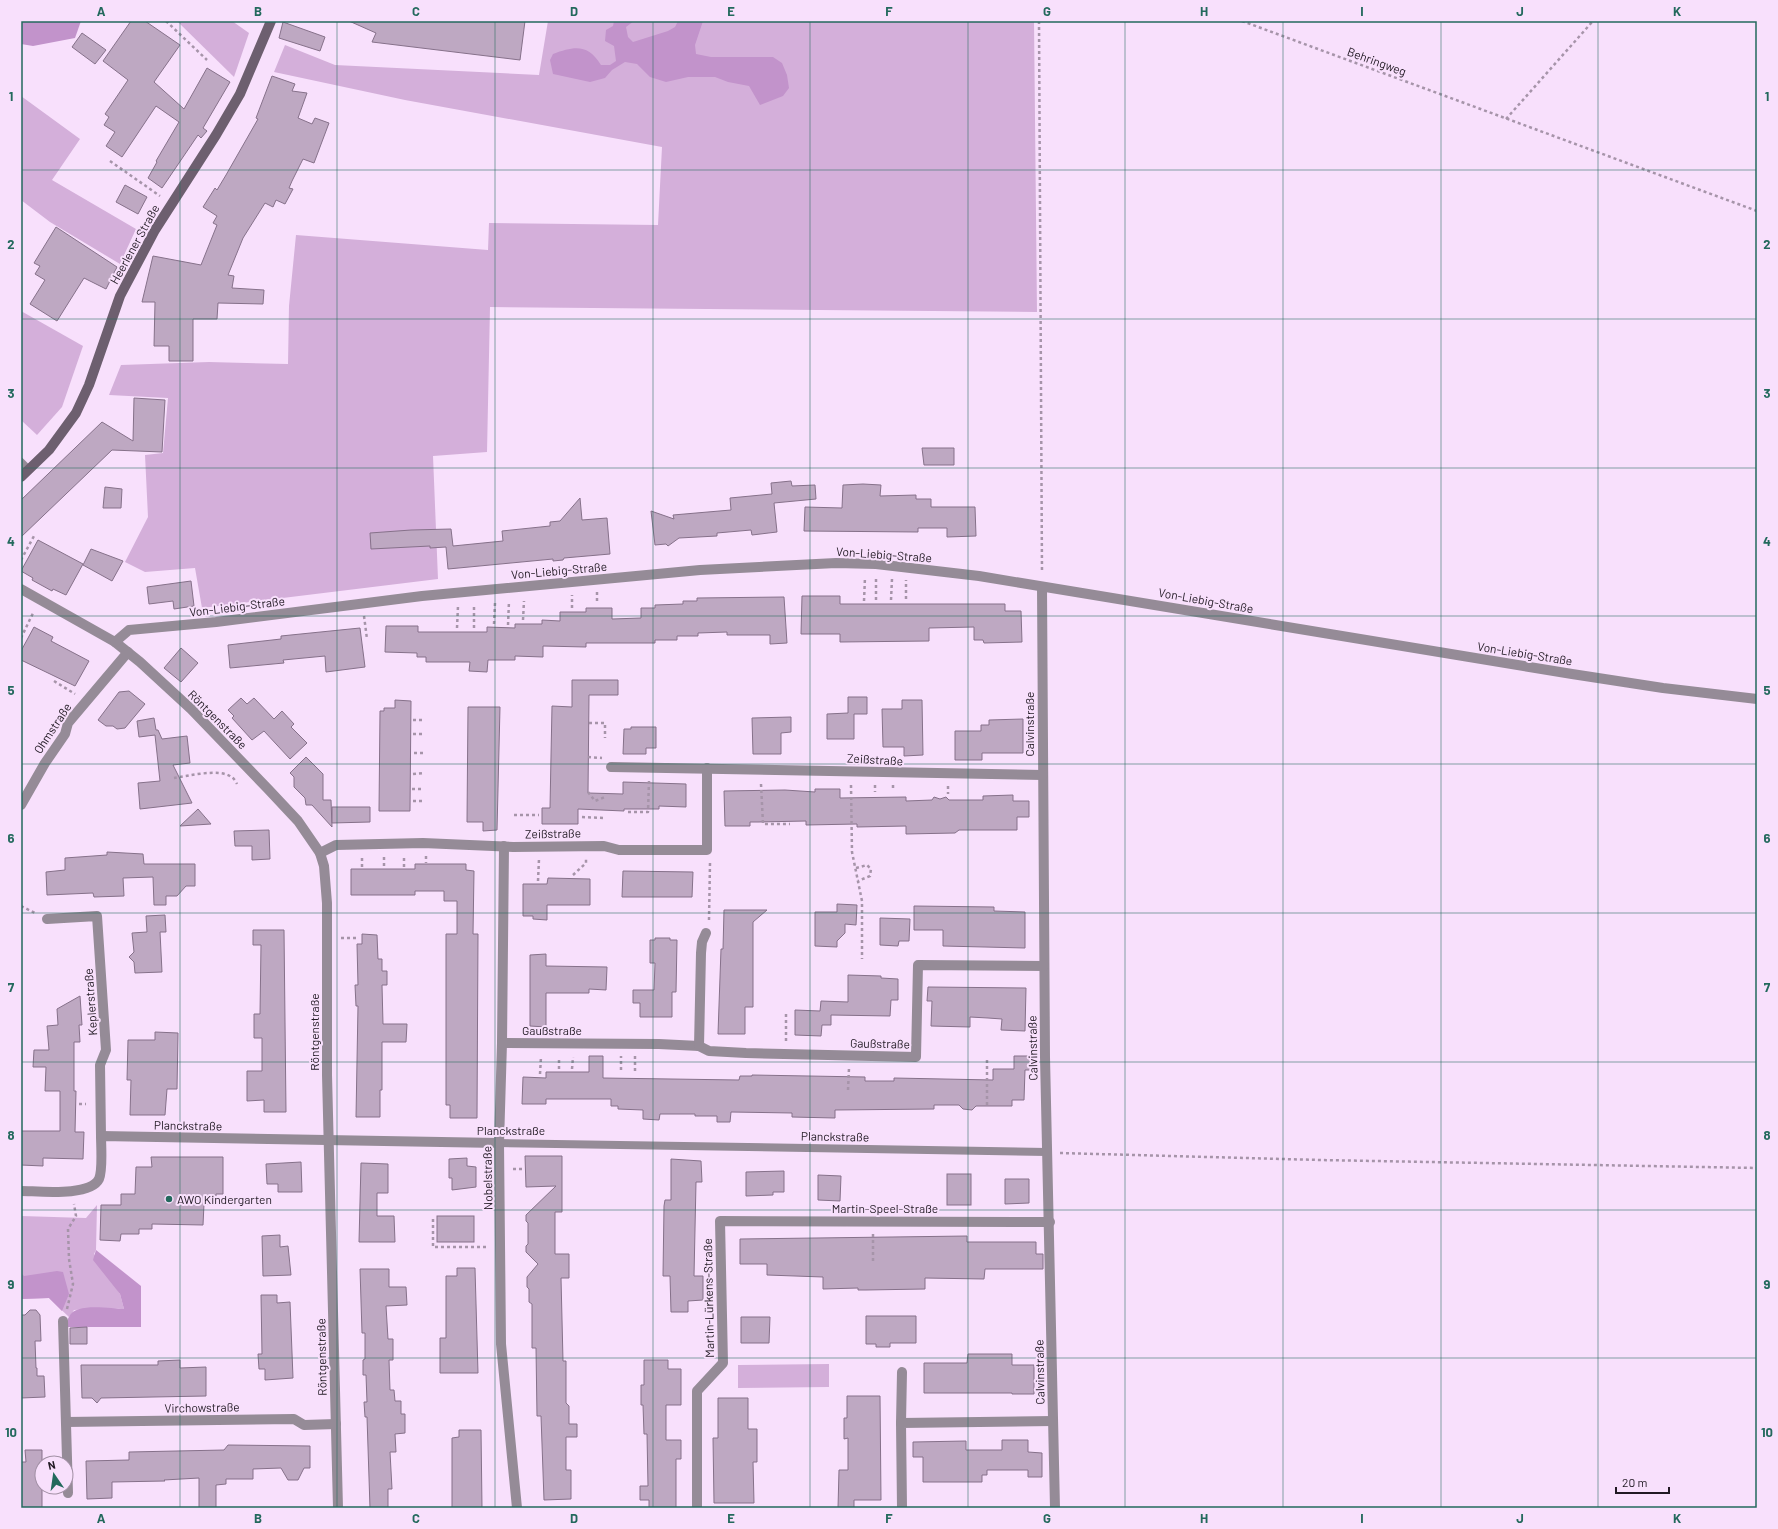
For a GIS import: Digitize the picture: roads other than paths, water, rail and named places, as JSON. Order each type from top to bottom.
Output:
[{"type":"main road","name":"Heerlener Straße","points":[[21,477],[49,450],[76,413],[89,385],[100,349],[120,296],[155,230],[216,135],[240,94],[271,21]]},
{"type":"street","name":"Von-Liebig-Straße","points":[[114,642],[129,630],[216,622],[458,592],[743,567],[825,563],[876,564],[979,576],[1042,587],[1090,593],[1594,678],[1757,699]]},
{"type":"street","name":"Calvinstraße","points":[[1042,587],[1044,966],[1055,1508]]},
{"type":"street","points":[[21,589],[39,601],[70,616],[114,642]]},
{"type":"street","name":"Röntgenstraße","points":[[114,642],[128,652],[191,709],[298,821],[320,853],[325,873],[328,938],[327,1063],[338,1508]]},
{"type":"street","name":"Ohmstraße","points":[[21,805],[45,763],[65,734],[68,723],[128,652]]},
{"type":"street","name":"Zeißstraße","points":[[612,767],[850,770],[874,773],[1043,775]]},
{"type":"street","name":"Zeißstraße","points":[[320,853],[336,845],[423,843],[539,847],[604,846],[619,850],[707,850],[707,768]]},
{"type":"street","name":"Nobelstraße","points":[[504,846],[502,1043],[499,1143],[502,1344],[517,1508]]},
{"type":"street","name":"Keplerstraße","points":[[47,919],[96,916],[106,1050],[100,1065],[101,1136]]},
{"type":"street","points":[[698,1046],[701,953],[702,942],[706,933]]},
{"type":"street","name":"Gaußstraße","points":[[502,1043],[698,1046],[709,1051],[916,1057],[918,965],[1044,966]]},
{"type":"street","points":[[21,1191],[72,1192],[93,1185],[99,1179],[101,1136]]},
{"type":"street","name":"Planckstraße","points":[[101,1136],[499,1143]]},
{"type":"street","name":"Martin-Speel-Straße","points":[[720,1221],[1050,1222]]},
{"type":"street","name":"Martin-Lürkens-Straße","points":[[697,1508],[697,1391],[722,1363],[720,1221]]},
{"type":"street","points":[[63,1321],[67,1455]]},
{"type":"street","points":[[902,1372],[902,1508]]},
{"type":"street","name":"Virchowstraße","points":[[66,1422],[294,1419],[304,1425],[336,1424]]},
{"type":"street","points":[[901,1423],[1053,1421]]},
{"type":"lane","points":[[21,462],[29,470]]},
{"type":"lane","name":"Planckstraße","points":[[499,1143],[1047,1152]]},
{"type":"place","name":"AWO Kindergarten","points":[[169,1199]]}]
